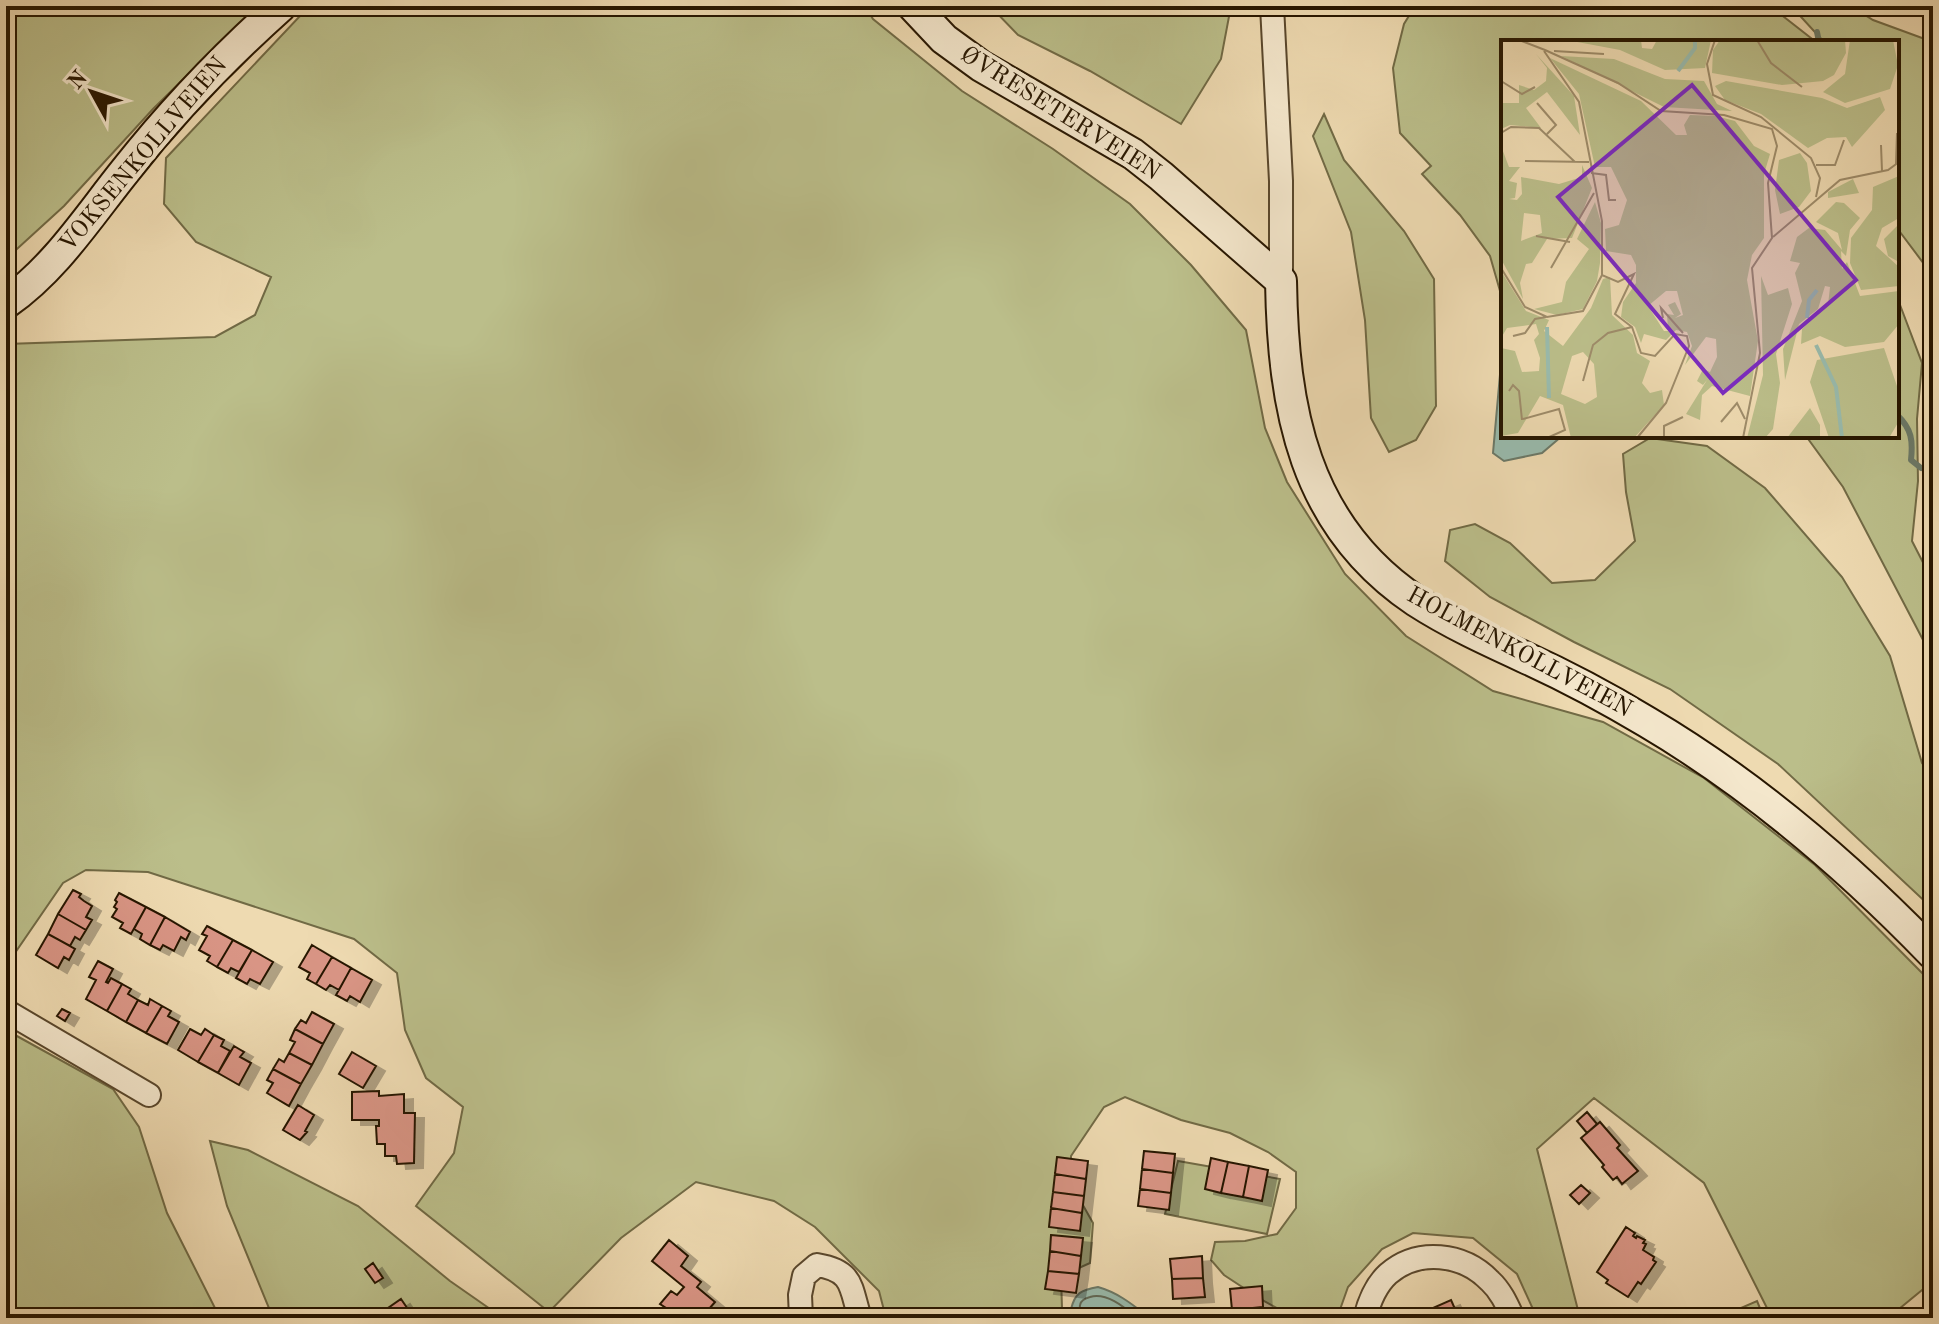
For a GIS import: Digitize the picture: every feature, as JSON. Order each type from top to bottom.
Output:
[{"type":"main road","name":"VOKSENKOLLVEIEN","points":[[6,303],[27,287],[59,254],[186,99],[281,6]]},
{"type":"main road","name":"ØVRESETERVEIEN","points":[[913,6],[944,39],[981,66],[1133,154],[1281,281]]},
{"type":"main road","name":"HOLMENKOLLVEIEN","points":[[1281,281],[1287,381],[1304,453],[1326,506],[1373,567],[1440,615],[1597,694],[1712,764],[1824,852],[1895,915],[1933,954]]},
{"type":"street","name":"HOLMENKOLLVEIEN","points":[[1272,6],[1281,181],[1281,281]]},
{"type":"street","points":[[6,1011],[149,1095]]},
{"type":"street","points":[[1365,1318],[1370,1301],[1387,1275],[1413,1260],[1438,1256],[1467,1264],[1481,1272],[1500,1293],[1513,1318]]},
{"type":"street","points":[[801,1318],[800,1295],[804,1276],[817,1265],[835,1268],[847,1277],[860,1318]]},
{"type":"green space","points":[[6,6],[258,6],[153,109],[64,206],[6,259]]},
{"type":"green space","points":[[314,6],[865,6],[873,19],[962,91],[1053,149],[1130,204],[1191,265],[1246,330],[1265,428],[1287,482],[1345,574],[1406,636],[1493,691],[1603,722],[1704,778],[1815,865],[1933,984],[1933,1281],[1888,1318],[1772,1318],[1704,1183],[1594,1098],[1537,1149],[1580,1318],[1537,1318],[1517,1274],[1473,1238],[1413,1233],[1382,1249],[1348,1287],[1337,1318],[1295,1318],[1224,1275],[1211,1260],[1215,1242],[1245,1241],[1277,1234],[1296,1208],[1296,1172],[1268,1152],[1230,1133],[1181,1120],[1125,1097],[1104,1107],[1071,1156],[1071,1184],[1093,1223],[1090,1263],[1061,1276],[1062,1308],[1067,1318],[886,1318],[879,1291],[815,1227],[774,1201],[696,1182],[621,1238],[549,1312],[416,1206],[454,1153],[463,1107],[426,1078],[405,1030],[397,973],[354,939],[148,872],[86,870],[63,883],[6,966],[6,344],[215,337],[255,315],[271,277],[196,242],[164,204],[166,158],[299,17]]},
{"type":"green space","points":[[990,6],[1231,6],[1221,59],[1181,124],[1090,71],[1018,35]]},
{"type":"green space","points":[[1415,6],[1770,6],[1813,40],[1501,40],[1500,291],[1490,256],[1460,215],[1422,174],[1431,166],[1400,133],[1393,68],[1404,24]]},
{"type":"green space","points":[[1791,6],[1851,6],[1873,20],[1933,42],[1933,276],[1899,231],[1899,40],[1822,40]]},
{"type":"green space","points":[[1324,114],[1344,160],[1404,231],[1434,279],[1436,406],[1416,440],[1389,452],[1371,418],[1365,320],[1351,232],[1313,136]]},
{"type":"green space","points":[[1899,302],[1922,363],[1917,419],[1918,481],[1912,541],[1933,582],[1933,659],[1843,487],[1807,438],[1899,438]]},
{"type":"green space","points":[[1650,438],[1707,446],[1765,488],[1842,577],[1890,656],[1922,763],[1933,776],[1933,909],[1778,764],[1670,689],[1490,597],[1445,561],[1450,530],[1475,524],[1510,543],[1552,583],[1595,580],[1635,541],[1623,454]]},
{"type":"green space","points":[[6,1030],[113,1089],[139,1127],[167,1213],[220,1318],[6,1318]]},
{"type":"green space","points":[[210,1141],[248,1150],[358,1206],[450,1281],[503,1318],[273,1318],[227,1206]]},
{"type":"green space","points":[[1178,1161],[1280,1179],[1267,1234],[1165,1214]]},
{"type":"green space","points":[[1757,1301],[1764,1318],[1718,1318]]},
{"type":"water","points":[[1501,363],[1501,438],[1560,438],[1542,453],[1504,461],[1493,453]]},
{"type":"water","points":[[1098,1287],[1119,1296],[1150,1318],[1076,1318],[1071,1309],[1077,1296]]},
{"type":"building","points":[[73,890],[92,906],[86,917],[92,920],[86,930],[58,914]]},
{"type":"building","points":[[119,893],[146,907],[131,934],[120,928],[123,923],[112,917],[117,909],[114,907]]},
{"type":"building","points":[[146,907],[165,917],[150,945],[140,939],[142,934],[134,929]]},
{"type":"building","points":[[58,914],[86,930],[80,940],[75,937],[70,946],[48,934]]},
{"type":"building","points":[[165,917],[190,932],[186,940],[181,937],[174,951],[163,945],[160,950],[150,945]]},
{"type":"building","points":[[207,926],[233,940],[217,967],[207,961],[210,956],[199,950],[207,936],[202,934]]},
{"type":"building","points":[[48,934],[75,949],[69,960],[64,957],[58,968],[36,955]]},
{"type":"building","points":[[233,940],[252,950],[239,972],[231,968],[228,973],[217,967]]},
{"type":"building","points":[[312,945],[332,957],[316,984],[307,979],[310,973],[299,967]]},
{"type":"building","points":[[252,950],[273,962],[260,984],[250,979],[247,984],[236,978]]},
{"type":"building","points":[[332,957],[351,968],[339,990],[330,985],[326,990],[316,984]]},
{"type":"building","points":[[98,961],[113,969],[106,982],[111,978],[122,984],[107,1011],[86,999],[96,980],[89,977]]},
{"type":"building","points":[[351,968],[372,980],[360,1002],[350,996],[347,1001],[336,995]]},
{"type":"building","points":[[122,984],[131,989],[128,994],[138,1000],[126,1022],[107,1011]]},
{"type":"building","points":[[150,999],[162,1006],[146,1033],[126,1022],[138,1000],[148,1005]]},
{"type":"building","points":[[162,1006],[171,1011],[168,1016],[179,1022],[167,1044],[146,1033]]},
{"type":"building","points":[[62,1009],[70,1013],[65,1021],[57,1016]]},
{"type":"building","points":[[312,1012],[334,1024],[323,1044],[295,1029],[301,1020],[306,1023]]},
{"type":"building","points":[[190,1029],[201,1035],[205,1029],[214,1035],[198,1062],[178,1050]]},
{"type":"building","points":[[295,1029],[323,1044],[312,1065],[289,1053],[295,1042],[290,1040]]},
{"type":"building","points":[[214,1035],[224,1040],[221,1046],[230,1051],[218,1073],[198,1062]]},
{"type":"building","points":[[234,1046],[244,1052],[240,1057],[251,1063],[239,1085],[218,1073]]},
{"type":"building","points":[[352,1052],[376,1066],[363,1088],[339,1074]]},
{"type":"building","points":[[289,1053],[312,1065],[301,1084],[273,1069],[279,1059],[284,1062]]},
{"type":"building","points":[[273,1069],[301,1084],[289,1106],[267,1093],[273,1083],[267,1080]]},
{"type":"building","points":[[379,1091],[379,1096],[404,1094],[404,1113],[415,1113],[414,1163],[397,1164],[396,1156],[385,1156],[385,1144],[377,1144],[376,1126],[379,1126],[379,1120],[352,1120],[352,1092]]},
{"type":"building","points":[[298,1105],[314,1115],[300,1140],[283,1130]]},
{"type":"building","points":[[1587,1112],[1597,1124],[1587,1133],[1577,1121]]},
{"type":"building","points":[[1600,1122],[1620,1145],[1617,1148],[1638,1171],[1622,1184],[1617,1177],[1613,1180],[1581,1138]]},
{"type":"building","points":[[1144,1151],[1175,1154],[1173,1173],[1142,1169]]},
{"type":"building","points":[[1057,1157],[1088,1161],[1086,1179],[1055,1174]]},
{"type":"building","points":[[1211,1158],[1228,1162],[1221,1193],[1205,1189]]},
{"type":"building","points":[[1228,1162],[1249,1166],[1243,1197],[1221,1193]]},
{"type":"building","points":[[1249,1166],[1268,1170],[1262,1201],[1243,1197]]},
{"type":"building","points":[[1142,1169],[1173,1173],[1171,1193],[1140,1189]]},
{"type":"building","points":[[1055,1174],[1086,1179],[1084,1196],[1053,1192]]},
{"type":"building","points":[[1581,1185],[1590,1193],[1579,1204],[1570,1195]]},
{"type":"building","points":[[1140,1189],[1171,1193],[1169,1210],[1138,1206]]},
{"type":"building","points":[[1053,1192],[1084,1196],[1082,1213],[1051,1208]]},
{"type":"building","points":[[1051,1208],[1082,1213],[1080,1231],[1049,1227]]},
{"type":"building","points":[[1626,1227],[1635,1233],[1633,1236],[1645,1240],[1643,1250],[1656,1262],[1628,1297],[1606,1283],[1608,1280],[1597,1272]]},
{"type":"building","points":[[1051,1235],[1083,1238],[1081,1256],[1050,1251]]},
{"type":"building","points":[[669,1240],[688,1256],[681,1266],[701,1282],[697,1287],[715,1302],[703,1316],[705,1318],[657,1318],[666,1308],[660,1304],[671,1291],[677,1295],[684,1287],[652,1261]]},
{"type":"building","points":[[1050,1251],[1081,1256],[1079,1274],[1048,1271]]},
{"type":"building","points":[[1202,1256],[1203,1278],[1172,1279],[1170,1259]]},
{"type":"building","points":[[373,1263],[383,1278],[375,1283],[365,1269]]},
{"type":"building","points":[[1048,1271],[1079,1274],[1076,1293],[1045,1289]]},
{"type":"building","points":[[1203,1278],[1205,1297],[1173,1299],[1172,1279]]},
{"type":"building","points":[[1262,1286],[1263,1307],[1232,1310],[1230,1289]]},
{"type":"building","points":[[401,1299],[414,1318],[375,1318],[375,1317]]},
{"type":"building","points":[[1451,1300],[1459,1318],[1418,1318],[1417,1315]]},
{"type":"waterway","points":[[1817,32],[1819,40]]},
{"type":"waterway","points":[[1899,417],[1910,436],[1911,460],[1921,468]]}]
